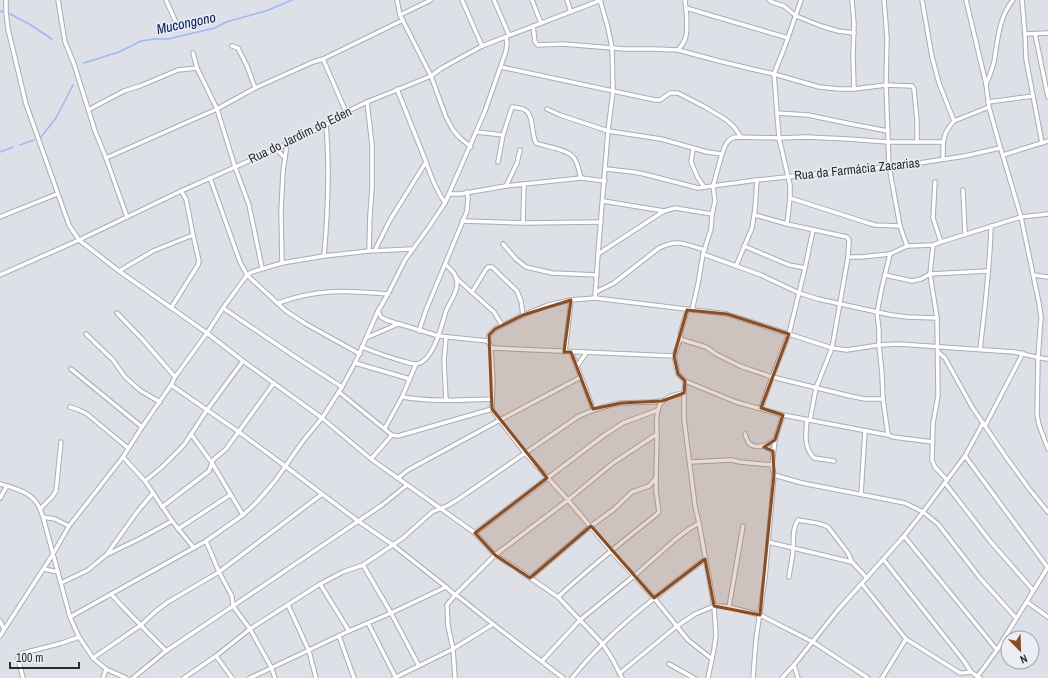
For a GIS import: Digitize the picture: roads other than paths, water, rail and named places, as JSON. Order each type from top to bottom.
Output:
[{"type":"street","points":[[6,0],[8,29],[26,104],[69,225],[79,240],[119,271],[207,333],[322,418],[371,459],[475,533],[495,555],[558,597],[602,643],[614,660],[622,678]]},
{"type":"street","points":[[58,0],[66,42],[88,110],[127,217]]},
{"type":"street","points":[[166,0],[178,27]]},
{"type":"street","points":[[397,0],[400,15],[431,76],[446,117],[453,130],[471,147]]},
{"type":"street","points":[[400,15],[431,0]]},
{"type":"street","points":[[462,0],[482,46]]},
{"type":"street","points":[[70,617],[206,541],[243,515],[256,503],[275,481],[322,418],[342,387],[360,354],[378,311],[405,260],[446,203],[471,147],[506,52],[508,36],[494,0]]},
{"type":"street","points":[[532,0],[541,23]]},
{"type":"street","points":[[567,0],[571,12]]},
{"type":"street","points":[[595,298],[608,131],[613,91],[612,48],[600,0]]},
{"type":"street","name":"Rua do Jardim do Eden","points":[[0,275],[79,240],[181,191],[287,144],[326,125],[346,112],[367,102],[431,76],[442,68],[482,46],[600,0]]},
{"type":"street","points":[[678,50],[686,37],[687,24],[685,0]]},
{"type":"street","points":[[769,0],[784,6],[796,16],[838,31],[854,33]]},
{"type":"street","points":[[787,224],[790,185],[779,138],[774,74],[801,0]]},
{"type":"street","points":[[852,0],[854,24],[854,89]]},
{"type":"street","points":[[884,0],[887,54],[886,85],[889,166],[900,226],[907,246]]},
{"type":"street","points":[[922,0],[932,57],[939,83],[954,120]]},
{"type":"street","points":[[966,0],[986,84],[989,107],[1021,217],[1034,275],[1040,310],[1037,415],[1048,449]]},
{"type":"street","points":[[986,84],[993,67],[1001,21],[1013,0]]},
{"type":"street","points":[[1022,0],[1026,59],[1042,143]]},
{"type":"street","points":[[686,8],[788,38]]},
{"type":"street","points":[[106,158],[217,108],[255,88],[322,59],[403,20]]},
{"type":"street","points":[[533,26],[535,42],[538,45],[563,44],[625,49],[678,50],[819,87],[854,89],[886,85],[912,86],[914,87],[917,120],[917,142]]},
{"type":"street","points":[[1025,34],[1048,33]]},
{"type":"street","points":[[1035,34],[1048,97]]},
{"type":"street","points":[[232,46],[238,48],[247,66],[255,88]]},
{"type":"street","points":[[193,53],[197,68],[217,108],[248,205],[262,268]]},
{"type":"street","points":[[322,59],[346,112]]},
{"type":"street","points":[[501,67],[655,100],[660,100],[670,93],[678,93],[725,119],[734,127],[741,137]]},
{"type":"street","points":[[88,110],[124,91],[178,70],[197,68]]},
{"type":"street","points":[[397,90],[408,114],[436,187],[446,203]]},
{"type":"street","points":[[988,102],[1033,96]]},
{"type":"street","points":[[367,102],[372,145],[372,188],[369,251]]},
{"type":"street","points":[[498,162],[505,126],[513,106],[528,111],[531,117],[534,139],[536,143],[567,152],[573,156],[580,178]]},
{"type":"street","points":[[943,159],[943,142],[946,132],[954,120],[989,107]]},
{"type":"street","points":[[547,109],[560,115],[608,131],[661,139],[693,149],[722,154]]},
{"type":"street","points":[[777,113],[808,115],[888,131]]},
{"type":"street","points":[[324,256],[329,171],[326,125]]},
{"type":"street","points":[[477,132],[503,135]]},
{"type":"street","points":[[692,310],[715,201],[713,186],[722,154],[730,138],[806,137],[888,142],[943,142]]},
{"type":"street","points":[[1003,155],[1048,142]]},
{"type":"street","points":[[282,263],[281,211],[283,172],[287,144]]},
{"type":"street","name":"Rua da Farmácia Zacarias","points":[[606,169],[633,172],[698,188],[787,176],[943,159],[977,154],[1000,148]]},
{"type":"street","points":[[276,149],[285,158]]},
{"type":"street","points":[[693,149],[691,162],[704,187]]},
{"type":"street","points":[[506,186],[517,163],[520,150]]},
{"type":"street","points":[[375,250],[390,220],[426,162]]},
{"type":"street","points":[[210,178],[240,262],[247,275],[286,311],[360,354]]},
{"type":"street","points":[[449,194],[460,194],[506,186],[580,178],[605,181]]},
{"type":"street","points":[[736,266],[750,233],[755,215],[757,180]]},
{"type":"street","points":[[935,182],[933,218],[941,242]]},
{"type":"street","points":[[523,223],[524,184]]},
{"type":"street","points":[[963,190],[965,234]]},
{"type":"street","points":[[171,308],[199,261],[186,199],[181,191]]},
{"type":"street","points":[[420,331],[426,310],[467,211],[467,192]]},
{"type":"street","points":[[0,217],[57,194]]},
{"type":"street","points":[[790,198],[875,225],[900,226]]},
{"type":"street","points":[[602,201],[664,211]]},
{"type":"street","points":[[598,254],[664,211],[675,208],[712,214]]},
{"type":"street","points":[[848,257],[890,254],[907,246],[933,245],[1021,217],[1048,214]]},
{"type":"street","points":[[755,215],[849,238],[848,257],[832,348],[816,388],[806,443],[809,452],[814,458],[834,462]]},
{"type":"street","points":[[462,221],[523,223],[601,222]]},
{"type":"street","points":[[980,349],[985,314],[991,226]]},
{"type":"street","points":[[761,408],[789,334],[813,230]]},
{"type":"street","points":[[119,271],[153,251],[193,235]]},
{"type":"street","points":[[596,292],[614,283],[659,248],[676,242],[686,244],[736,266],[761,275],[799,293],[818,299],[840,305],[908,317],[937,318]]},
{"type":"street","points":[[503,244],[516,259],[526,267],[552,273],[596,275]]},
{"type":"street","points":[[933,245],[930,274],[937,318],[938,347],[938,396],[933,423],[933,464],[990,541],[1033,590]]},
{"type":"street","points":[[744,246],[789,265],[805,268]]},
{"type":"street","points":[[0,636],[53,554],[69,526],[123,457],[171,386],[175,377],[247,275],[262,268],[282,263],[324,256],[375,250],[412,249]]},
{"type":"street","points":[[888,435],[883,399],[882,366],[877,312],[890,254]]},
{"type":"street","points":[[362,347],[394,359],[416,364],[427,358],[439,336],[447,309],[457,284],[453,272],[445,264]]},
{"type":"street","points":[[472,292],[488,267],[492,267],[517,290],[522,301],[523,315]]},
{"type":"street","points":[[885,275],[912,281],[921,279],[930,274],[988,271]]},
{"type":"street","points":[[1034,275],[1048,277]]},
{"type":"street","points":[[456,278],[494,312],[502,325]]},
{"type":"street","points":[[278,303],[291,298],[325,292],[362,291],[388,294]]},
{"type":"street","points":[[712,659],[688,640],[654,598],[525,453],[492,409],[493,380],[491,348],[488,341],[489,336],[495,329],[523,315],[548,305],[571,300],[595,298],[727,314],[832,348],[847,350],[879,345],[899,344],[1023,353],[1038,358],[1048,359]]},
{"type":"street","points":[[564,352],[571,300]]},
{"type":"street","points":[[223,308],[342,387]]},
{"type":"street","points":[[687,310],[674,356],[678,374],[685,381],[736,402],[782,415],[865,432],[933,442]]},
{"type":"street","points":[[378,311],[386,320],[420,331],[439,336],[488,341]]},
{"type":"street","points":[[116,313],[143,340],[175,377]]},
{"type":"street","points":[[366,338],[398,324]]},
{"type":"street","points":[[86,334],[113,360],[125,377],[141,391],[160,402]]},
{"type":"street","points":[[446,337],[444,368],[446,400]]},
{"type":"street","points":[[680,339],[706,347],[716,354],[740,366],[772,377],[859,398],[883,399]]},
{"type":"street","points":[[491,348],[674,356]]},
{"type":"street","points":[[571,352],[593,409]]},
{"type":"street","points":[[576,366],[587,352]]},
{"type":"street","points":[[938,352],[945,358],[969,402],[1014,468],[1048,512]]},
{"type":"street","points":[[782,678],[837,611],[904,536],[946,482],[965,456],[1023,353]]},
{"type":"street","points":[[145,481],[162,467],[184,445],[207,410],[243,361]]},
{"type":"street","points":[[355,363],[410,378]]},
{"type":"street","points":[[385,428],[402,397],[416,364]]},
{"type":"street","points":[[71,369],[142,427]]},
{"type":"street","points":[[398,478],[408,470],[581,377]]},
{"type":"street","points":[[685,381],[684,419],[695,506],[714,606],[716,634],[708,678]]},
{"type":"street","points":[[162,507],[209,471],[215,458],[226,449],[274,383]]},
{"type":"street","points":[[171,386],[239,432],[358,521],[393,545],[563,678]]},
{"type":"street","points":[[339,392],[392,435],[398,436],[492,409]]},
{"type":"street","points":[[558,597],[575,581],[659,512],[656,491],[656,422],[659,405],[667,397],[684,393]]},
{"type":"street","points":[[402,397],[446,400],[492,399]]},
{"type":"street","points":[[184,678],[216,656],[250,629],[320,584],[343,572],[363,565],[403,538],[432,512],[449,505],[460,498],[579,416],[593,409],[621,403],[662,401]]},
{"type":"street","points":[[70,407],[87,414],[128,448]]},
{"type":"street","points":[[475,533],[572,459],[623,423],[658,410]]},
{"type":"street","points":[[753,678],[756,639],[765,578],[774,475],[772,465],[773,451],[782,415]]},
{"type":"street","points":[[861,494],[865,432]]},
{"type":"street","points":[[191,434],[212,464],[243,515]]},
{"type":"street","points":[[455,678],[448,626],[447,605],[455,595],[495,555],[614,463],[657,434]]},
{"type":"street","points":[[745,434],[750,445],[764,446],[773,451]]},
{"type":"street","points":[[371,459],[392,435]]},
{"type":"street","points":[[764,446],[775,440]]},
{"type":"street","points":[[40,509],[56,491],[61,442]]},
{"type":"street","points":[[883,559],[964,661],[971,672],[978,678],[1048,567],[965,456]]},
{"type":"street","points":[[123,457],[145,481],[172,521],[194,548]]},
{"type":"street","points":[[690,462],[732,460],[772,465]]},
{"type":"street","points":[[774,475],[802,483],[905,503],[923,512],[938,524],[980,578],[1016,618]]},
{"type":"street","points":[[530,578],[590,526],[613,510],[632,492],[649,486],[656,478]]},
{"type":"street","points":[[0,484],[24,492],[33,498],[40,509],[70,617],[79,637],[93,658],[106,669],[118,676],[126,678]]},
{"type":"street","points":[[133,678],[166,651],[382,505],[407,485]]},
{"type":"street","points":[[0,498],[7,486]]},
{"type":"street","points":[[106,555],[137,512],[153,493]]},
{"type":"street","points":[[93,658],[141,625],[168,602],[219,572],[322,494]]},
{"type":"street","points":[[178,529],[230,495]]},
{"type":"street","points":[[42,517],[55,519],[69,526]]},
{"type":"street","points":[[789,577],[793,536],[798,520],[821,524],[828,527],[848,553],[852,562],[867,578]]},
{"type":"street","points":[[61,583],[88,570],[106,555],[172,521]]},
{"type":"street","points":[[542,661],[580,620],[634,576],[677,538],[699,523]]},
{"type":"street","points":[[729,607],[743,526]]},
{"type":"street","points":[[904,536],[997,650]]},
{"type":"street","points":[[206,541],[219,572],[232,596],[233,606],[250,629],[271,667],[275,678]]},
{"type":"street","points":[[768,542],[852,562]]},
{"type":"street","points":[[572,678],[583,663],[602,643],[654,598],[705,559]]},
{"type":"street","points":[[363,565],[391,613],[419,666]]},
{"type":"street","points":[[44,568],[58,572]]},
{"type":"street","points":[[320,584],[349,631]]},
{"type":"street","points":[[862,584],[906,639],[960,673],[971,672]]},
{"type":"street","points":[[250,678],[446,587]]},
{"type":"street","points":[[111,594],[166,651]]},
{"type":"street","points":[[1027,602],[1048,617]]},
{"type":"street","points":[[288,605],[309,651],[316,678]]},
{"type":"street","points":[[620,673],[677,626],[695,614],[714,606],[729,607],[760,615],[813,642],[868,678]]},
{"type":"street","points":[[0,620],[4,629]]},
{"type":"street","points":[[368,623],[395,678],[452,649],[493,624]]},
{"type":"street","points":[[339,636],[354,678]]},
{"type":"street","points":[[23,678],[18,655],[79,637]]},
{"type":"street","points":[[882,678],[906,639]]},
{"type":"street","points":[[216,656],[232,678]]},
{"type":"street","points":[[669,664],[694,678]]},
{"type":"street","points":[[794,665],[798,678]]},
{"type":"street","points":[[103,678],[106,669]]},
{"type":"waterway","name":"Mucongono","points":[[84,63],[119,52],[141,41],[168,39],[215,28],[226,22],[266,11],[292,0]]},
{"type":"waterway","points":[[10,14],[52,39]]},
{"type":"waterway","name":"Mucongono","points":[[41,137],[56,118],[73,85]]},
{"type":"waterway","name":"Mucongono","points":[[20,145],[34,140]]},
{"type":"waterway","name":"Mucongono","points":[[0,152],[13,147]]}]
